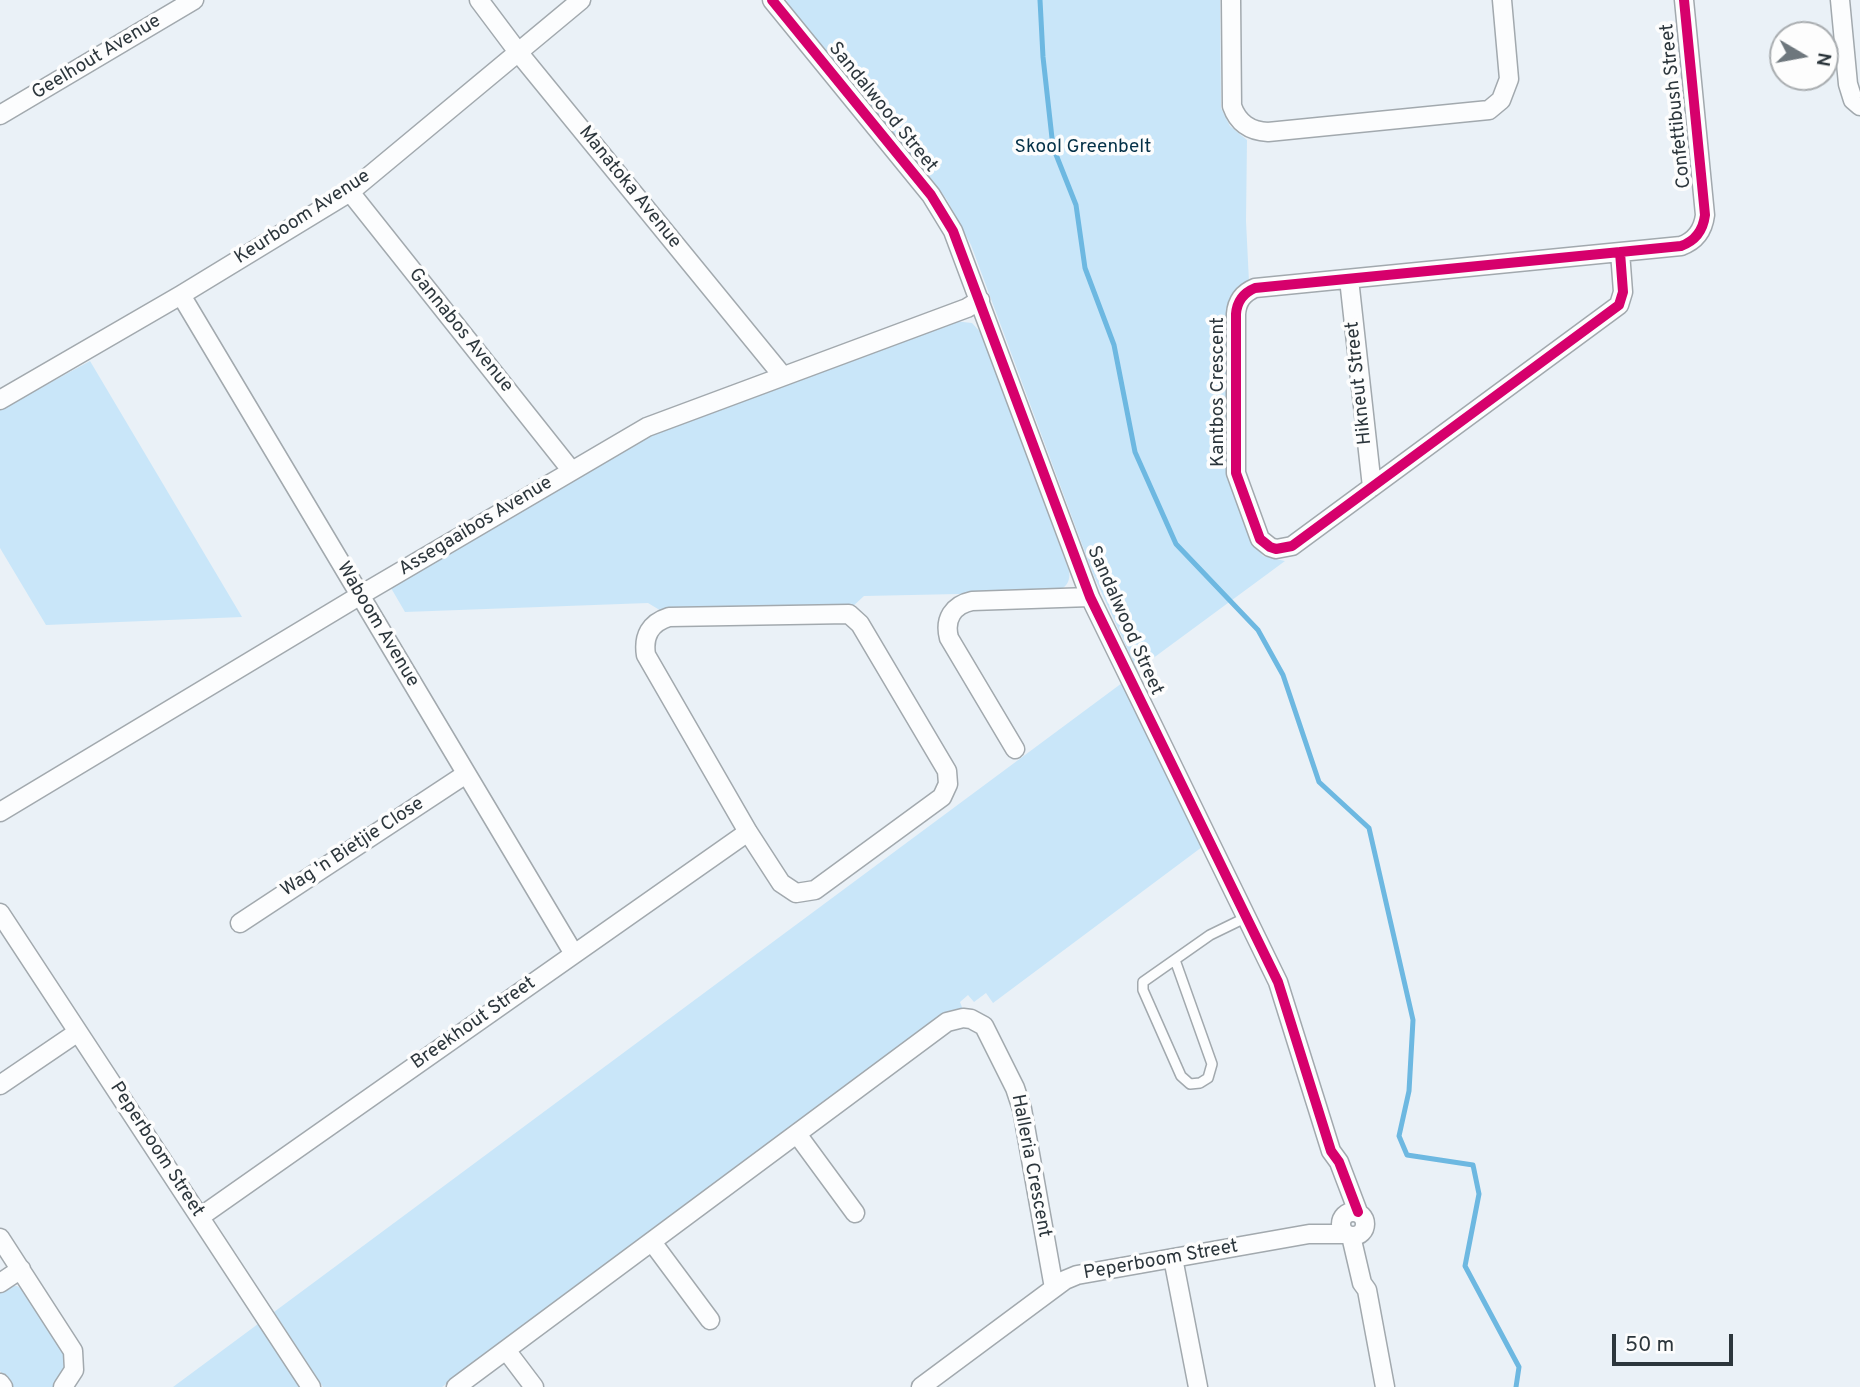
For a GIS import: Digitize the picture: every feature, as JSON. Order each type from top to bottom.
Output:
[{"type":"street","name":"Geelhout Avenue","points":[[0,115],[194,0]]},
{"type":"street","name":"Manatoka Avenue","points":[[480,0],[519,52],[782,375]]},
{"type":"street","name":"Keurboom Avenue","points":[[0,400],[181,295],[350,192],[581,0]]},
{"type":"street","name":"Sandalwood Street","points":[[772,0],[939,207],[953,231],[1090,597],[1278,982],[1331,1151],[1339,1161],[1351,1224],[1370,1280],[1367,1290],[1385,1387]]},
{"type":"street","points":[[1231,0],[1232,106],[1239,120],[1260,131],[1489,110],[1501,100],[1509,79],[1502,0]]},
{"type":"street","name":"Confettibush Street","points":[[1685,0],[1705,209]]},
{"type":"street","points":[[1840,0],[1848,84],[1853,100],[1860,106]]},
{"type":"street","name":"Gannabos Avenue","points":[[350,192],[571,470]]},
{"type":"street","name":"Kantbos Crescent","points":[[1620,252],[1623,292],[1619,305],[1292,546],[1276,549],[1260,539],[1236,466],[1236,314],[1239,301],[1248,291],[1255,288],[1349,279],[1620,252],[1681,246],[1688,243],[1702,227],[1705,209]]},
{"type":"street","name":"Hikneut Street","points":[[1349,279],[1372,487]]},
{"type":"street","name":"Waboom Avenue","points":[[181,295],[574,954]]},
{"type":"street","name":"Assegaaibos Avenue","points":[[0,812],[571,470],[648,427],[967,308],[980,300]]},
{"type":"street","points":[[1015,749],[949,638],[949,618],[956,608],[972,601],[1090,597]]},
{"type":"street","points":[[849,614],[860,624],[947,771],[949,776],[946,792],[809,892],[791,891],[781,883],[748,832],[646,655],[645,639],[648,632],[657,622],[669,617],[849,614]]},
{"type":"street","name":"Wag 'n Bietjie Close","points":[[240,923],[466,774]]},
{"type":"street","name":"Breekhout Street","points":[[200,1217],[748,832]]},
{"type":"street","name":"Peperboom Street","points":[[0,913],[311,1387]]},
{"type":"street","name":"Halleria Crescent","points":[[456,1387],[947,1022],[963,1018],[978,1022],[989,1032],[1019,1098],[1054,1288]]},
{"type":"street","points":[[0,1085],[78,1032]]},
{"type":"street","points":[[797,1134],[855,1213]]},
{"type":"street","name":"Peperboom Street","points":[[921,1387],[1054,1288],[1077,1275],[1309,1234],[1351,1224]]},
{"type":"street","points":[[0,1238],[73,1351],[74,1370],[63,1387]]},
{"type":"street","points":[[652,1242],[710,1320]]},
{"type":"street","points":[[1173,1258],[1198,1387]]},
{"type":"street","points":[[0,1283],[21,1269]]},
{"type":"street","points":[[506,1350],[534,1387]]},
{"type":"street","points":[[0,1383],[3,1387]]},
{"type":"lane","points":[[1175,960],[1212,1064],[1212,1072],[1200,1083],[1190,1084],[1181,1076],[1143,990],[1143,982],[1210,935],[1247,917]]},
{"type":"green space","name":"Skool Greenbelt","points":[[1220,0],[1221,108],[1230,126],[1247,140],[1246,221],[1249,282],[1237,291],[1233,484],[1250,538],[1263,556],[1285,561],[1137,670],[1093,574],[971,245],[947,200],[932,180],[785,2]]},
{"type":"green space","points":[[954,321],[972,323],[983,335],[1069,571],[1068,583],[1060,589],[1053,592],[864,596],[851,608],[839,605],[663,612],[648,603],[405,612],[391,588],[644,438]]},
{"type":"green space","points":[[90,361],[242,617],[46,625],[0,548],[0,410]]},
{"type":"green space","points":[[1122,683],[1202,847],[993,1003],[986,993],[974,1002],[968,995],[960,1002],[963,1010],[945,1015],[442,1387],[323,1387],[274,1312]]},
{"type":"green space","points":[[8,1286],[17,1286],[27,1292],[68,1360],[58,1383],[53,1387],[12,1387],[0,1371],[0,1291]]},
{"type":"green space","points":[[258,1324],[300,1387],[173,1387]]},
{"type":"waterway","points":[[1040,0],[1053,147],[1076,205],[1085,268],[1114,345],[1135,452],[1176,544],[1258,630],[1283,675],[1319,782],[1369,828],[1413,1020],[1409,1091],[1399,1136],[1407,1155],[1473,1165],[1479,1194],[1465,1266],[1519,1367],[1516,1387]]},
{"type":"cycle path","points":[[772,0],[931,195],[953,231],[1090,597],[1278,982],[1331,1151],[1339,1162],[1358,1212]]},
{"type":"cycle path","points":[[1620,252],[1623,292],[1619,305],[1292,546],[1276,549],[1260,539],[1236,473],[1236,314],[1241,298],[1255,288],[1681,246],[1690,241],[1698,235],[1705,215],[1684,0]]}]
